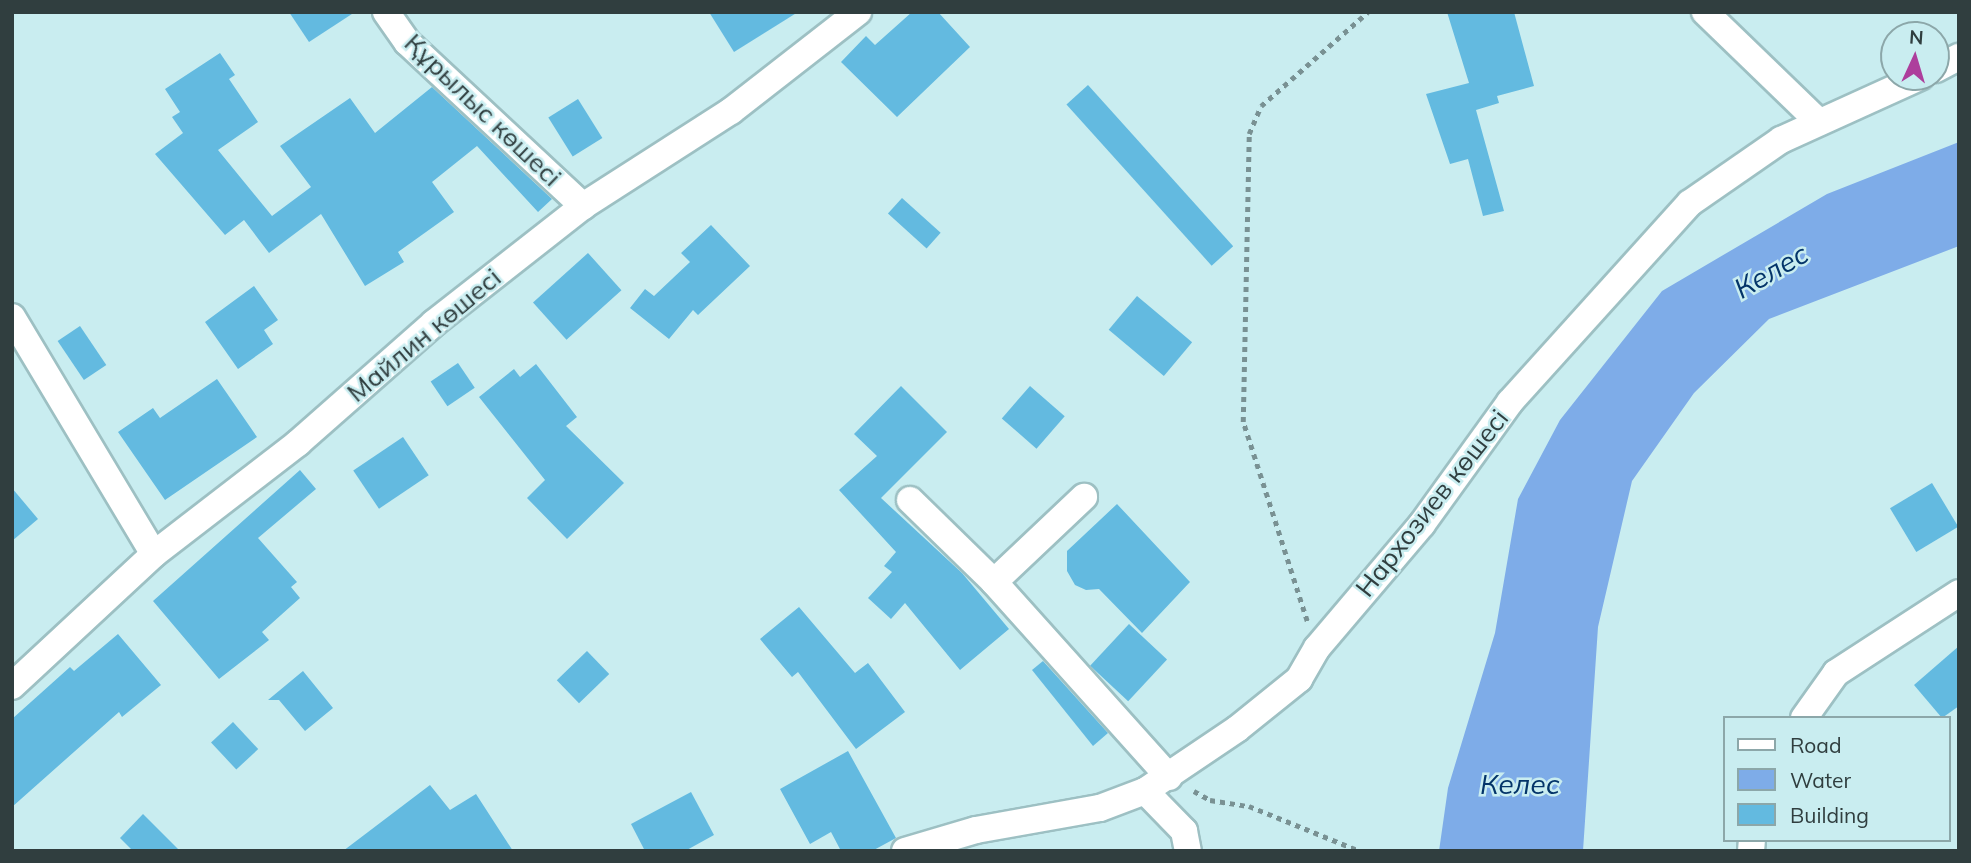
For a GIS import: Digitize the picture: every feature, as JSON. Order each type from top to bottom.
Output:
[{"type":"street","name":"Құрылыс көшесі","points":[[386,12],[407,42],[583,206]]},
{"type":"street","name":"Майлин көшесі","points":[[12,687],[154,554],[298,443],[434,323],[583,206],[731,111],[858,12]]},
{"type":"street","points":[[1705,12],[1818,121]]},
{"type":"street","name":"Нархозиев көшесі","points":[[905,851],[976,830],[1100,808],[1145,791],[1169,777],[1299,679],[1317,648],[1422,524],[1510,401],[1690,203],[1780,140],[1888,91]]},
{"type":"street","points":[[12,317],[154,554]]},
{"type":"street","points":[[994,582],[1084,496]]},
{"type":"street","points":[[910,500],[994,582],[1169,777]]},
{"type":"street","points":[[1805,716],[1836,673],[1959,593]]},
{"type":"street","points":[[1145,791],[1184,831],[1188,851]]},
{"type":"path","points":[[1317,648],[1289,574],[1243,422],[1249,134],[1261,106],[1367,12]]},
{"type":"path","points":[[1169,777],[1210,800],[1250,806],[1360,851]]},
{"type":"water","name":"Келес","points":[[1959,142],[1959,246],[1769,319],[1694,393],[1632,481],[1598,627],[1583,851],[1439,851],[1448,788],[1495,633],[1518,499],[1560,420],[1662,291],[1827,194]]},
{"type":"building","points":[[289,12],[355,12],[309,42]]},
{"type":"building","points":[[709,12],[798,12],[734,52]]},
{"type":"building","points":[[912,12],[938,12],[970,47],[897,117],[841,62],[866,36],[875,45]]},
{"type":"building","points":[[1447,12],[1514,12],[1534,86],[1497,96],[1499,103],[1476,110],[1504,211],[1483,216],[1468,159],[1450,164],[1426,94],[1469,83]]},
{"type":"building","points":[[220,53],[235,75],[229,79],[258,122],[218,150],[272,216],[311,187],[280,146],[350,98],[375,133],[432,87],[552,199],[538,212],[477,146],[432,182],[454,212],[398,252],[404,262],[365,286],[321,214],[269,253],[244,220],[225,235],[155,154],[183,133],[172,117],[180,112],[165,89]]},
{"type":"building","points":[[1088,85],[1233,246],[1212,266],[1066,104]]},
{"type":"building","points":[[578,99],[602,138],[573,157],[548,118]]},
{"type":"building","points":[[902,198],[941,233],[927,248],[888,214]]},
{"type":"building","points":[[711,225],[750,266],[698,315],[693,310],[669,339],[630,308],[645,289],[654,296],[690,262],[681,253]]},
{"type":"building","points":[[588,253],[621,290],[566,340],[533,303]]},
{"type":"building","points":[[254,286],[278,320],[264,330],[273,344],[238,369],[205,322]]},
{"type":"building","points":[[1137,296],[1192,342],[1164,376],[1109,330]]},
{"type":"building","points":[[80,326],[106,365],[84,380],[58,341]]},
{"type":"building","points":[[458,363],[475,388],[447,406],[431,381]]},
{"type":"building","points":[[536,364],[577,417],[566,426],[624,483],[567,539],[527,498],[545,480],[479,397],[514,369],[520,377]]},
{"type":"building","points":[[217,379],[257,437],[165,500],[118,432],[153,408],[160,418]]},
{"type":"building","points":[[901,386],[947,432],[881,498],[962,573],[1009,629],[960,670],[905,603],[891,619],[868,598],[892,572],[884,566],[896,552],[839,490],[877,456],[854,434]]},
{"type":"building","points":[[1030,386],[1065,416],[1037,449],[1002,418]]},
{"type":"building","points":[[403,437],[429,475],[379,509],[353,471]]},
{"type":"building","points":[[300,470],[316,489],[258,538],[297,582],[291,587],[300,598],[262,632],[269,640],[219,679],[153,601]]},
{"type":"building","points":[[1932,483],[1958,527],[1916,552],[1890,508]]},
{"type":"building","points":[[12,488],[38,519],[12,541]]},
{"type":"building","points":[[1117,504],[1190,582],[1142,633],[1099,589],[1086,590],[1075,585],[1067,571],[1067,551]]},
{"type":"building","points":[[799,607],[855,673],[868,663],[905,712],[856,749],[798,672],[792,677],[760,639]]},
{"type":"building","points":[[1129,624],[1167,659],[1128,701],[1090,666]]},
{"type":"building","points":[[118,634],[161,685],[122,717],[119,712],[12,807],[12,719],[70,667],[74,671]]},
{"type":"building","points":[[1959,646],[1959,706],[1945,716],[1940,716],[1914,685]]},
{"type":"building","points":[[587,651],[609,674],[579,703],[557,680]]},
{"type":"building","points":[[1043,661],[1108,733],[1093,746],[1032,670]]},
{"type":"building","points":[[303,671],[333,708],[305,731],[279,700],[268,700]]},
{"type":"building","points":[[233,722],[258,749],[236,770],[211,742]]},
{"type":"building","points":[[848,751],[896,838],[872,851],[841,851],[831,832],[810,844],[780,789]]},
{"type":"building","points":[[430,785],[450,810],[476,794],[513,851],[343,851]]},
{"type":"building","points":[[691,792],[714,835],[685,851],[645,851],[631,824]]},
{"type":"building","points":[[143,814],[180,851],[133,851],[120,838]]}]
